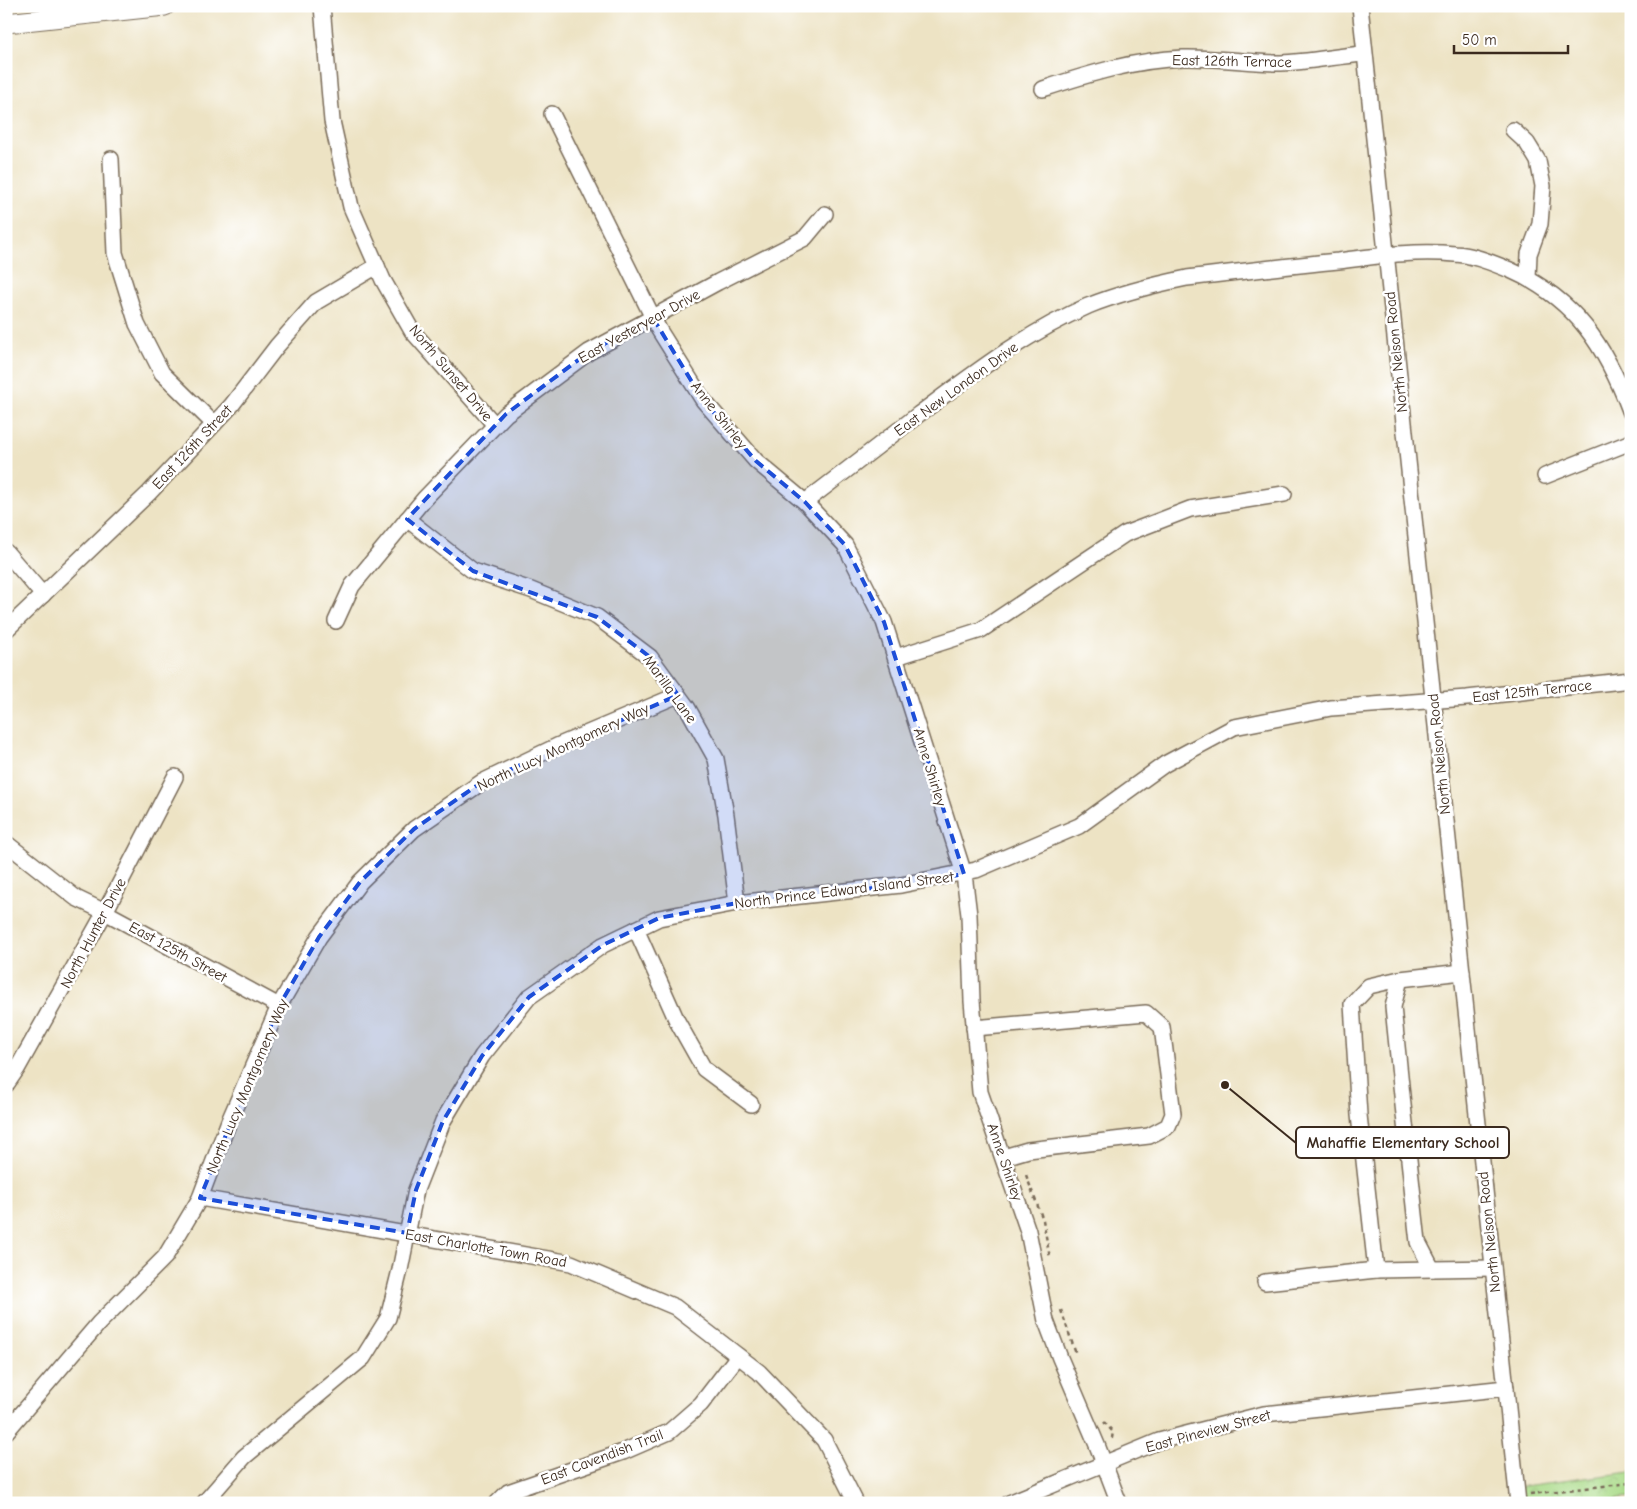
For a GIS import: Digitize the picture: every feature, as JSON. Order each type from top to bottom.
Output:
[{"type":"main road","points":[[6,23],[165,6]]},
{"type":"street","name":"North Sunset Drive","points":[[322,6],[332,120],[351,207],[377,266],[412,330],[495,425]]},
{"type":"street","name":"North Nelson Road","points":[[1360,6],[1517,1499]]},
{"type":"street","name":"East 126th Terrace","points":[[1043,90],[1100,71],[1142,62],[1183,58],[1281,63],[1364,54]]},
{"type":"street","name":"Anne Shirley","points":[[552,114],[652,318],[703,400],[756,462],[805,502],[846,545],[884,622],[964,874],[969,915],[974,1028],[980,1092],[1028,1231],[1046,1321],[1120,1503]]},
{"type":"street","points":[[1513,130],[1527,143],[1538,161],[1544,186],[1540,224],[1529,254],[1528,278]]},
{"type":"street","points":[[111,159],[115,253],[138,324],[162,373],[214,424]]},
{"type":"street","name":"East Yesteryear Drive","points":[[336,620],[352,586],[407,519],[506,414],[589,352],[718,282],[805,238],[825,214]]},
{"type":"street","name":"East New London Drive","points":[[805,502],[979,369],[1049,325],[1089,306],[1133,291],[1187,278],[1386,254],[1430,252],[1458,254],[1491,262],[1528,278],[1572,310],[1586,326],[1598,342],[1613,370],[1631,413]]},
{"type":"street","name":"East 126th Street","points":[[6,630],[149,493],[231,406],[277,346],[316,302],[377,266]]},
{"type":"street","points":[[1545,476],[1631,442]]},
{"type":"street","points":[[896,657],[981,630],[1125,534],[1190,509],[1284,494]]},
{"type":"street","name":"Marilla Lane","points":[[407,519],[473,571],[530,590],[597,617],[650,657],[687,707],[716,759],[726,815],[737,903]]},
{"type":"street","points":[[6,552],[43,595]]},
{"type":"street","name":"East 125th Terrace","points":[[1434,700],[1631,680]]},
{"type":"street","name":"North Lucy Montgomery Way","points":[[6,1432],[99,1323],[165,1256],[200,1198],[229,1121],[279,1006],[319,937],[360,882],[414,829],[482,782],[557,746],[678,695]]},
{"type":"street","name":"North Prince Edward Island Street","points":[[204,1503],[244,1457],[363,1358],[388,1318],[416,1190],[443,1121],[482,1056],[529,997],[603,945],[659,918],[737,903],[901,885],[964,874],[1079,826],[1165,764],[1234,727],[1331,708],[1434,700]]},
{"type":"street","name":"North Hunter Drive","points":[[6,1085],[27,1052],[105,912],[175,777]]},
{"type":"street","name":"East 125th Street","points":[[6,843],[76,898],[279,1006]]},
{"type":"street","points":[[636,929],[677,1021],[704,1069],[751,1104]]},
{"type":"street","points":[[1376,1270],[1359,1115],[1352,1004],[1369,986],[1400,979],[1462,972]]},
{"type":"street","points":[[1400,979],[1393,1007],[1418,1242],[1432,1269]]},
{"type":"street","points":[[974,1028],[1146,1013],[1162,1027],[1173,1114],[1168,1126],[1149,1136],[1028,1150],[1004,1157]]},
{"type":"street","name":"East Charlotte Town Road","points":[[200,1198],[571,1262],[675,1307],[759,1372],[824,1440],[856,1503]]},
{"type":"street","points":[[1266,1282],[1376,1270],[1493,1268]]},
{"type":"street","name":"East Cavendish Trail","points":[[497,1503],[508,1492],[623,1452],[669,1432],[701,1404],[738,1356]]},
{"type":"street","name":"East Pineview Street","points":[[1009,1503],[1104,1462],[1159,1441],[1264,1414],[1506,1388]]},
{"type":"path","points":[[1517,1499],[1631,1483]]},
{"type":"highlighted area","points":[[653,318],[703,400],[756,461],[805,502],[845,545],[884,622],[964,874],[901,885],[737,903],[659,918],[603,945],[529,997],[482,1056],[443,1121],[416,1190],[407,1233],[200,1198],[279,1006],[319,937],[360,882],[414,829],[482,782],[678,695],[650,657],[597,617],[473,571],[407,519],[506,414],[589,352]]},
{"type":"green space","points":[[1631,1472],[1631,1498],[1576,1503],[1518,1503],[1516,1487]]},
{"type":"place","name":"Mahaffie Elementary School","points":[[1225,1085]]}]
